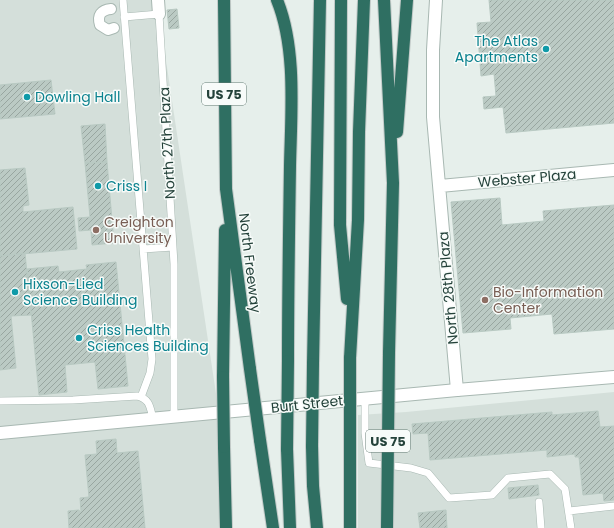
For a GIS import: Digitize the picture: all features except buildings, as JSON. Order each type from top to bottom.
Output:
[{"type":"highway","name":"North Freeway","points":[[224,0],[226,189],[273,528]]},
{"type":"highway","points":[[277,0],[281,10],[287,37],[291,93],[287,449],[290,528]]},
{"type":"highway","points":[[317,528],[312,446],[320,0]]},
{"type":"highway","points":[[341,0],[340,225],[350,340]]},
{"type":"highway","points":[[350,528],[350,340],[358,220],[359,132],[364,0]]},
{"type":"highway","name":"US 75","points":[[384,0],[393,183],[389,353],[388,528]]},
{"type":"highway","points":[[393,183],[407,0]]},
{"type":"highway","points":[[226,189],[223,377],[226,528]]},
{"type":"street","points":[[158,0],[159,14]]},
{"type":"street","name":"North 28th Plaza","points":[[436,0],[433,44],[434,128],[457,390]]},
{"type":"street","points":[[111,9],[104,10],[100,14],[98,20],[100,25],[108,30],[114,28]]},
{"type":"street","name":"Webster Plaza","points":[[440,186],[614,170]]},
{"type":"street","name":"Burt Street","points":[[0,433],[365,398],[614,377]]},
{"type":"lane","points":[[123,0],[152,359],[150,373],[141,397]]},
{"type":"lane","points":[[124,17],[159,14]]},
{"type":"lane","name":"North 27th Plaza","points":[[159,14],[173,247],[174,417]]},
{"type":"lane","points":[[143,249],[173,247]]},
{"type":"lane","points":[[0,401],[33,402],[141,397],[149,403],[153,419]]},
{"type":"lane","points":[[365,398],[365,433],[369,463],[411,468],[428,473],[448,498],[492,495],[508,478],[550,474],[565,489],[571,528]]},
{"type":"lane","points":[[539,502],[541,528]]},
{"type":"lane","points":[[569,511],[614,506]]},
{"type":"shaded area","name":"Creighton University","points":[[0,0],[158,0],[224,447],[226,528],[0,528]]},
{"type":"shaded area","points":[[614,392],[614,528],[358,528],[358,415],[406,412]]},
{"type":"place","name":"The Atlas Apartments","points":[[546,49]]},
{"type":"place","name":"Dowling Hall","points":[[27,97]]},
{"type":"place","name":"Criss I","points":[[98,186]]},
{"type":"place","name":"Creighton University","points":[[96,230]]},
{"type":"place","name":"Hixson-Lied Science Building","points":[[15,292]]},
{"type":"place","name":"Bio-Information Center","points":[[485,300]]},
{"type":"place","name":"Criss Health Sciences Building","points":[[79,338]]}]
